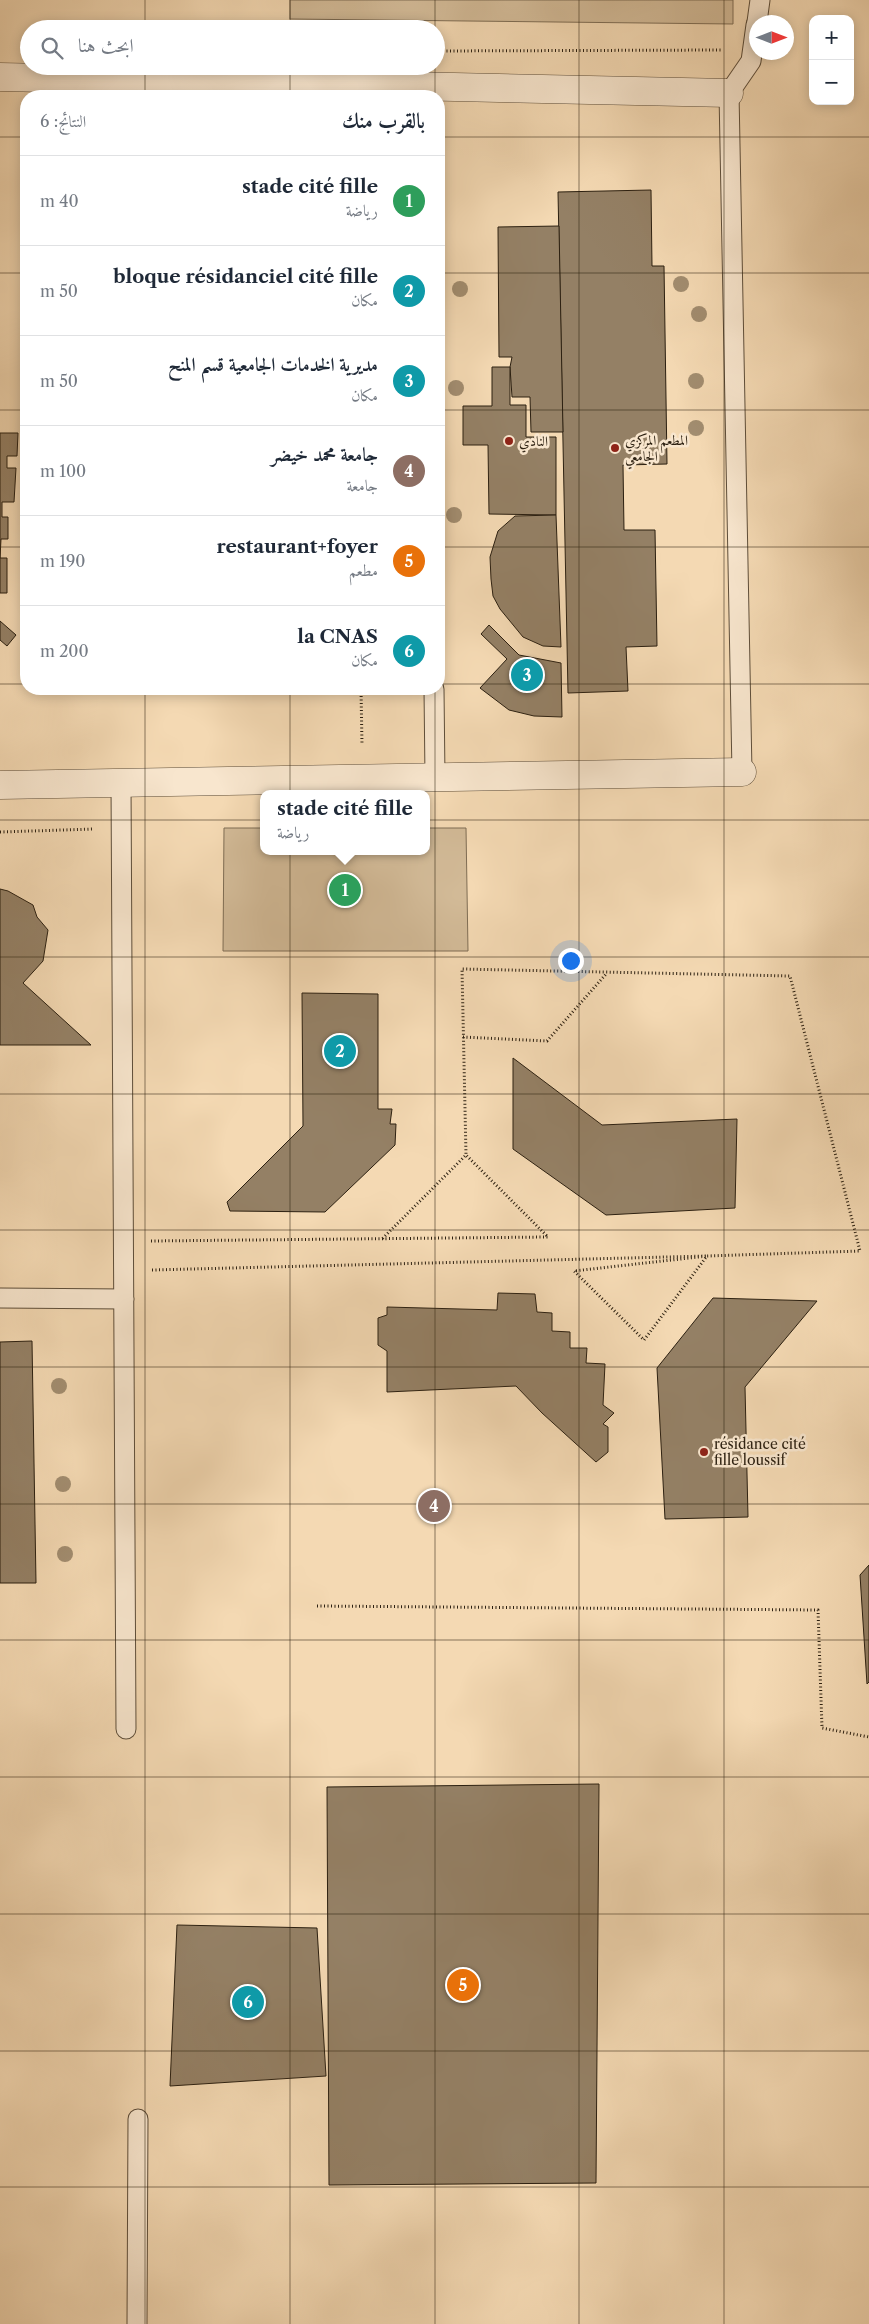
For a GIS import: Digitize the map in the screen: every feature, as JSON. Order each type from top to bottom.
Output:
[{"type":"street","points":[[0,77],[396,90]]},
{"type":"street","points":[[445,91],[729,93]]},
{"type":"street","points":[[0,785],[742,772]]},
{"type":"lane","points":[[758,15],[760,0]]},
{"type":"lane","points":[[742,772],[729,93],[751,60]]},
{"type":"lane","points":[[434,695],[435,777]]},
{"type":"lane","points":[[121,783],[126,1729]]},
{"type":"lane","points":[[0,1298],[124,1300]]},
{"type":"lane","points":[[137,2324],[138,2119]]},
{"type":"path","points":[[445,51],[727,50]]},
{"type":"path","points":[[352,745],[362,745],[361,695]]},
{"type":"path","points":[[0,832],[96,829]]},
{"type":"path","points":[[123,1241],[548,1237],[466,1155],[462,969],[790,976],[860,1251],[123,1271]]},
{"type":"path","points":[[464,1037],[547,1041],[607,972]]},
{"type":"path","points":[[381,1240],[466,1155]]},
{"type":"path","points":[[707,1256],[644,1340],[574,1271],[698,1257],[707,1256]]},
{"type":"path","points":[[317,1606],[818,1610],[822,1728],[869,1737]]},
{"type":"shaded area","points":[[290,0],[733,0],[733,24],[290,19]]},
{"type":"shaded area","points":[[224,828],[260,828],[260,855],[430,855],[430,828],[466,828],[468,951],[223,951]]},
{"type":"building","name":"المطعم المركزي الجامعي","points":[[651,190],[652,266],[664,266],[667,464],[623,465],[624,530],[655,530],[657,646],[626,647],[628,691],[568,693],[558,192]]},
{"type":"building","points":[[559,226],[563,432],[531,432],[530,397],[512,397],[510,367],[512,357],[499,357],[498,227]]},
{"type":"building","name":"النادي","points":[[492,367],[510,367],[510,405],[526,405],[526,437],[556,437],[556,515],[489,514],[488,445],[463,445],[463,406],[492,406]]},
{"type":"building","points":[[0,433],[18,433],[17,456],[7,456],[7,468],[16,468],[14,502],[2,502],[2,517],[8,517],[8,539],[1,539],[0,558]]},
{"type":"building","points":[[556,515],[561,647],[543,646],[523,637],[500,609],[493,596],[490,557],[498,531],[515,516]]},
{"type":"building","points":[[0,558],[7,558],[7,593],[0,593]]},
{"type":"building","points":[[0,621],[16,635],[7,646],[0,640]]},
{"type":"building","points":[[489,625],[519,655],[561,663],[562,717],[534,716],[509,710],[480,688],[507,659],[481,634]]},
{"type":"building","points":[[0,889],[8,891],[33,905],[37,917],[48,930],[43,961],[23,983],[91,1045],[0,1045]]},
{"type":"building","points":[[302,993],[378,994],[378,1109],[392,1109],[390,1124],[396,1124],[395,1145],[325,1212],[230,1211],[227,1202],[303,1126]]},
{"type":"building","points":[[513,1058],[602,1125],[737,1119],[735,1208],[606,1215],[513,1149]]},
{"type":"building","points":[[498,1293],[535,1294],[537,1312],[552,1313],[552,1331],[570,1332],[570,1348],[587,1348],[586,1363],[605,1364],[603,1405],[614,1413],[603,1424],[608,1427],[608,1452],[596,1462],[542,1413],[516,1386],[387,1392],[387,1351],[378,1345],[378,1318],[387,1315],[387,1307],[497,1310]]},
{"type":"building","name":"résidance cité fille loussif","points":[[713,1298],[817,1301],[745,1387],[748,1517],[665,1519],[657,1368]]},
{"type":"building","points":[[32,1341],[36,1583],[0,1583],[0,1342]]},
{"type":"building","points":[[869,1565],[869,1682],[867,1684],[860,1575]]},
{"type":"building","points":[[599,1784],[596,2183],[329,2185],[327,1787]]},
{"type":"building","points":[[177,1925],[317,1928],[326,2076],[170,2086]]},
{"type":"place","name":"النادي","points":[[509,441]]},
{"type":"place","name":"المطعم المركزي الجامعي","points":[[615,448]]},
{"type":"place","name":"مديرية الخدمات الجامعية قسم المنح","points":[[527,675]]},
{"type":"place","name":"stade cité fille","points":[[345,890]]},
{"type":"place","name":"bloque résidanciel cité fille","points":[[340,1051]]},
{"type":"place","name":"résidance cité fille loussif","points":[[704,1452]]},
{"type":"place","name":"جامعة محمد خيضر","points":[[434,1506]]},
{"type":"place","name":"restaurant+foyer","points":[[463,1985]]},
{"type":"place","name":"la CNAS","points":[[248,2002]]}]
